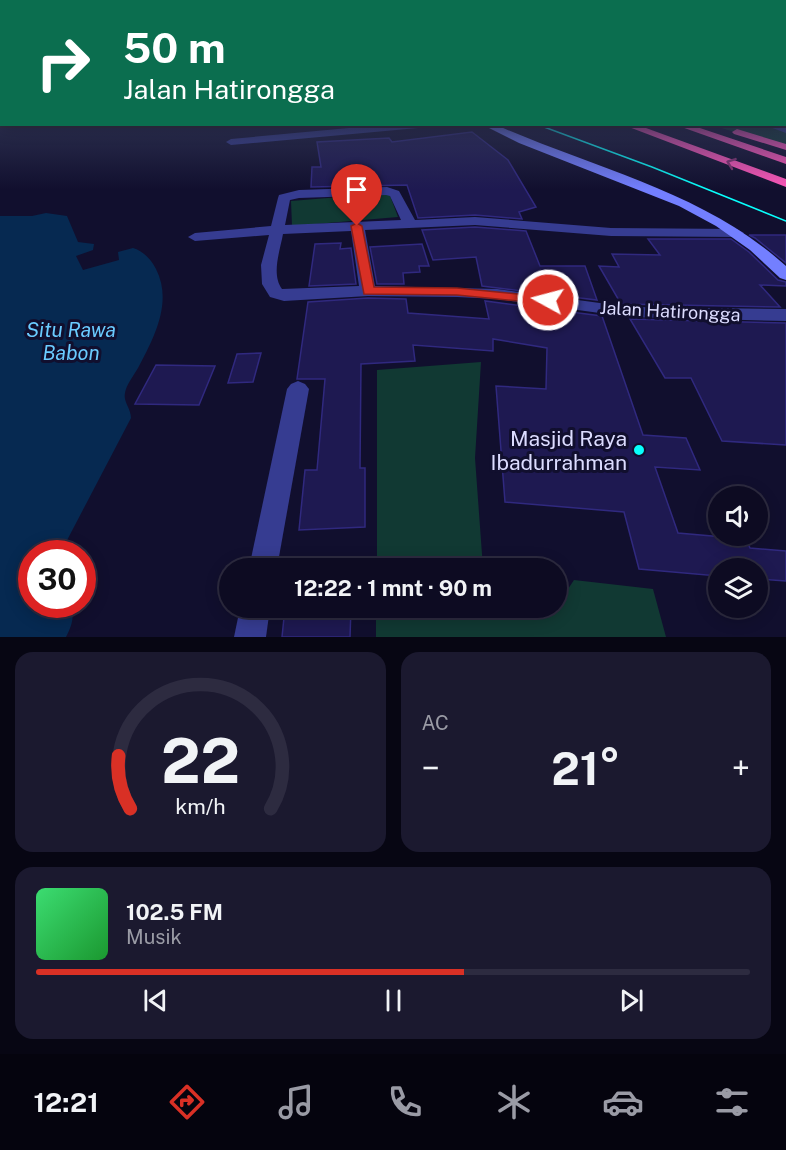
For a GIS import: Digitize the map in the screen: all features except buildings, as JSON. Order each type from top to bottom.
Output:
[{"type":"highway","points":[[644,131],[786,183]]},
{"type":"highway","points":[[697,131],[786,161]]},
{"type":"highway","points":[[734,131],[786,147]]},
{"type":"street","points":[[231,142],[355,131]]},
{"type":"street","points":[[499,131],[674,200],[753,243],[786,274]]},
{"type":"street","points":[[277,230],[282,200],[299,194],[392,192],[410,224]]},
{"type":"street","points":[[195,237],[277,230],[475,221],[611,232],[737,233]]},
{"type":"street","points":[[357,226],[368,291]]},
{"type":"street","name":"Jalan Hatirongga","points":[[277,230],[269,265],[270,284],[276,294],[297,297],[368,291],[497,294],[629,312],[786,315]]},
{"type":"street","points":[[265,558],[298,389]]},
{"type":"street","points":[[250,637],[253,618]]},
{"type":"green space","points":[[730,131],[786,131],[786,148]]},
{"type":"green space","points":[[389,193],[398,217],[292,226],[291,201]]},
{"type":"green space","points":[[481,362],[475,458],[482,558],[377,558],[377,370]]},
{"type":"green space","points":[[574,580],[653,589],[666,637],[376,637],[376,618],[567,618],[567,590]]},
{"type":"water","name":"Situ Rawa Babon","points":[[46,213],[67,216],[78,242],[94,244],[93,250],[76,256],[83,270],[119,260],[118,252],[137,249],[154,265],[161,281],[163,294],[159,320],[150,345],[126,390],[125,399],[131,418],[67,540],[18,540],[18,618],[73,618],[66,637],[0,637],[0,216],[32,216]]},
{"type":"tram line","points":[[554,131],[786,221]]},
{"type":"place","name":"Masjid Raya Ibadurrahman","points":[[639,450]]},
{"type":"route","points":[[357,226],[368,291],[497,294],[548,300]]}]
